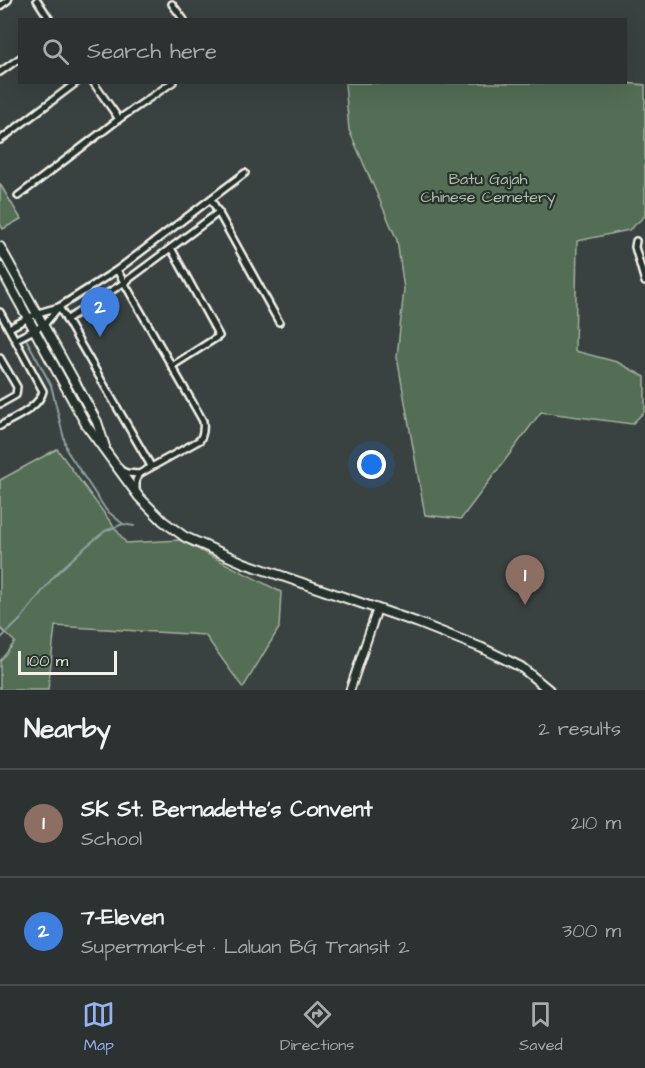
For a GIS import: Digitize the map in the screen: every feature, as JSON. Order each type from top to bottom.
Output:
[{"type":"main road","points":[[0,247],[97,422],[107,451]]},
{"type":"main road","points":[[0,267],[87,426],[136,492],[163,521],[184,537],[244,563],[416,622],[494,653],[522,667],[549,690]]},
{"type":"street","points":[[0,6],[8,0]]},
{"type":"street","points":[[37,0],[49,18]]},
{"type":"street","points":[[172,4],[182,18]]},
{"type":"street","points":[[0,72],[18,59]]},
{"type":"street","points":[[0,140],[74,84]]},
{"type":"street","points":[[94,84],[119,119]]},
{"type":"street","points":[[18,196],[163,85]]},
{"type":"street","points":[[9,328],[38,313],[59,307],[117,270],[245,173]]},
{"type":"street","points":[[211,199],[279,322]]},
{"type":"street","points":[[66,320],[125,282],[219,212]]},
{"type":"street","points":[[636,241],[635,247],[645,282]]},
{"type":"street","points":[[171,248],[219,336],[172,366]]},
{"type":"street","points":[[117,270],[203,421],[204,434],[200,440],[139,474],[136,480],[136,492]]},
{"type":"street","points":[[59,307],[152,466]]},
{"type":"street","points":[[16,339],[44,325],[59,307]]},
{"type":"street","points":[[0,312],[44,391],[42,398],[27,410],[0,426]]},
{"type":"street","points":[[0,358],[17,387],[16,395],[0,404]]},
{"type":"street","points":[[120,470],[139,474]]},
{"type":"street","points":[[350,690],[377,610]]},
{"type":"green space","name":"Batu Gajah Chinese Cemetery","points":[[345,84],[645,85],[645,216],[629,230],[577,241],[575,351],[617,362],[645,377],[645,411],[632,424],[541,412],[461,519],[425,515],[397,357],[404,289],[397,240],[349,130]]},
{"type":"green space","points":[[0,184],[21,219],[3,229],[0,224]]},
{"type":"green space","points":[[57,449],[126,543],[180,540],[281,592],[279,628],[243,688],[205,635],[55,626],[48,690],[0,690],[0,661],[15,642],[0,628],[0,480]]},
{"type":"waterway","points":[[26,339],[51,385],[67,451],[106,510],[123,524]]},
{"type":"waterway","points":[[0,639],[20,620],[55,575],[83,549],[105,531],[123,524],[134,526]]},
{"type":"place","name":"7-Eleven","points":[[100,337]]},
{"type":"place","name":"SK St. Bernadette's Convent","points":[[525,605]]}]
